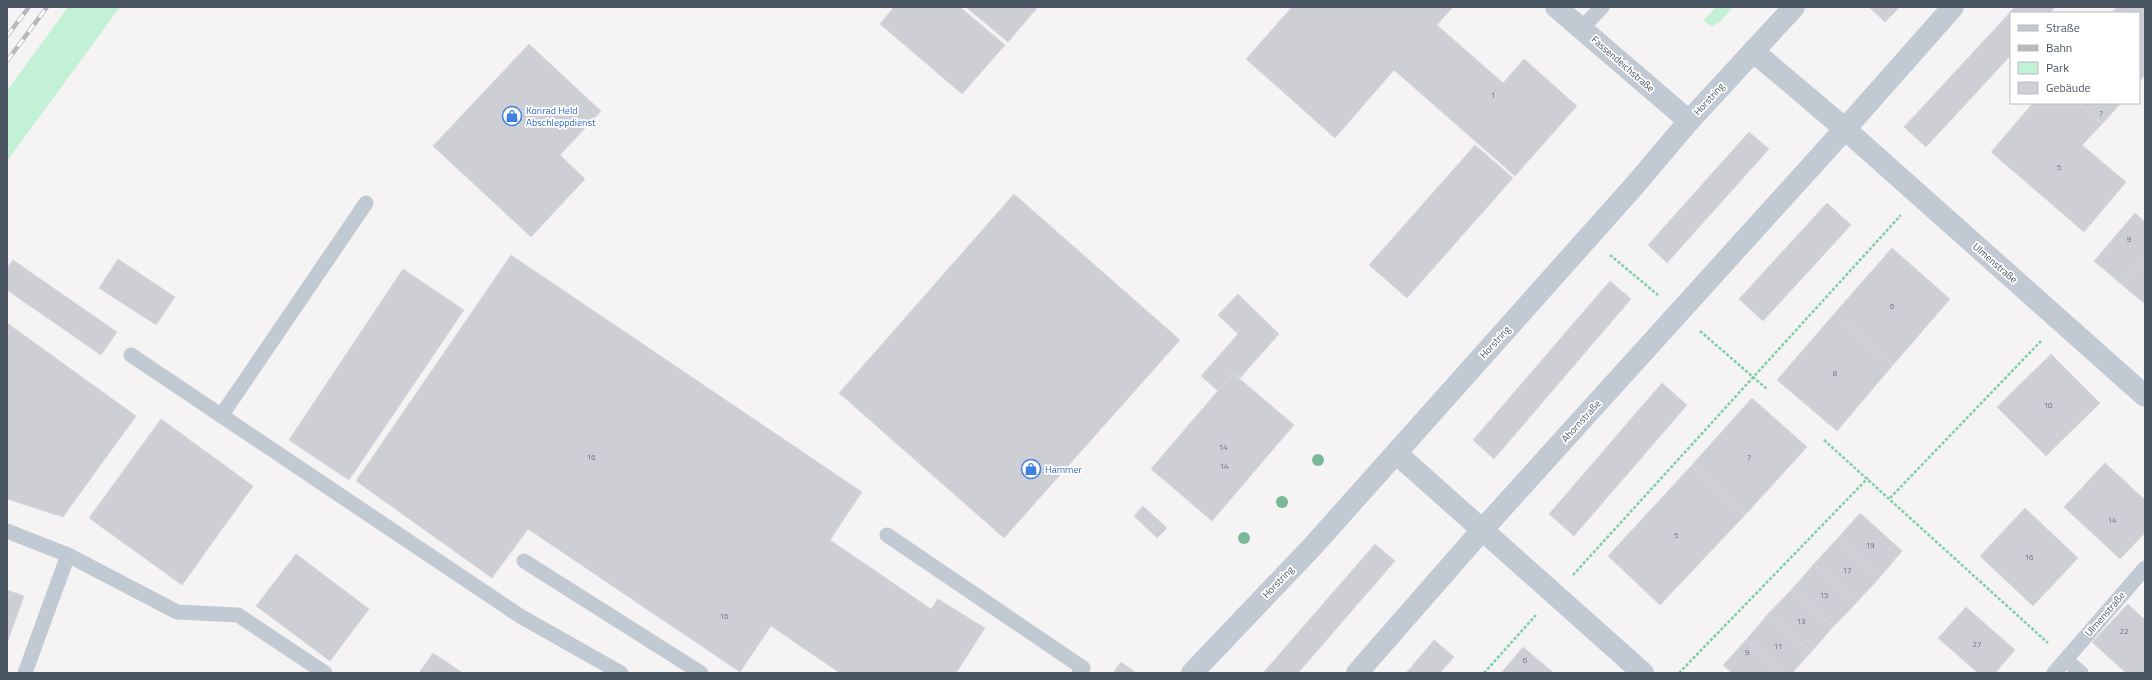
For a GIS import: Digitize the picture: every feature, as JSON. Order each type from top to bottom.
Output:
[{"type":"street","name":"Fassendeichstraße","points":[[1556,7],[1689,121]]},
{"type":"street","name":"Horstring","points":[[1192,673],[1313,546],[1397,454],[1689,121],[1794,7]]},
{"type":"street","points":[[1680,313],[1953,7]]},
{"type":"street","name":"Ulmenstraße","points":[[1753,51],[1845,129],[2145,396]]},
{"type":"street","name":"Ahornstraße","points":[[1357,673],[1483,529],[1680,313]]},
{"type":"street","points":[[1397,454],[1643,673]]},
{"type":"lane","points":[[1581,29],[1602,7]]},
{"type":"lane","points":[[221,416],[366,203]]},
{"type":"lane","points":[[131,355],[520,616],[621,673]]},
{"type":"lane","points":[[7,531],[68,555],[177,612],[238,615],[325,673]]},
{"type":"lane","points":[[887,535],[1083,668],[1079,673]]},
{"type":"lane","points":[[26,673],[68,555]]},
{"type":"lane","points":[[524,561],[701,673]]},
{"type":"lane","name":"Ulmenstraße","points":[[2066,660],[2145,568]]},
{"type":"lane","points":[[2054,673],[2066,660],[2081,673]]},
{"type":"path","points":[[1484,673],[1919,195]]},
{"type":"path","points":[[1588,238],[1680,313],[1754,376],[1768,390]]},
{"type":"path","points":[[1890,498],[2061,321]]},
{"type":"path","points":[[1824,440],[1890,498],[2066,660]]},
{"type":"path","points":[[1679,673],[1868,478]]},
{"type":"green space","points":[[68,7],[120,7],[7,161],[7,91]]},
{"type":"green space","points":[[1716,7],[1733,7],[1722,20],[1712,26],[1703,21]]},
{"type":"building","points":[[894,7],[960,7],[1005,45],[962,94],[880,24]]},
{"type":"building","points":[[966,7],[1038,7],[1008,42]]},
{"type":"building","points":[[1292,7],[1453,7],[1437,25],[1503,83],[1524,59],[1577,106],[1515,176],[1394,70],[1335,138],[1246,59]]},
{"type":"building","points":[[1869,7],[1900,7],[1885,22]]},
{"type":"building","points":[[2015,7],[2055,7],[2051,12],[2010,12]]},
{"type":"building","points":[[2117,7],[2145,7],[2145,75],[2140,81],[2140,12],[2112,12]]},
{"type":"building","points":[[2010,12],[2010,56],[1926,147],[1904,127]]},
{"type":"building","points":[[529,44],[601,111],[560,155],[585,179],[531,237],[433,146]]},
{"type":"building","points":[[2032,104],[2080,104],[2102,124],[2082,145],[2126,182],[2084,232],[1991,152]]},
{"type":"building","points":[[2080,104],[2120,104],[2102,124]]},
{"type":"building","points":[[1749,132],[1769,149],[1667,263],[1648,245]]},
{"type":"building","points":[[1475,145],[1513,178],[1407,298],[1369,265]]},
{"type":"building","points":[[1014,194],[1180,340],[1004,538],[839,393]]},
{"type":"building","points":[[1827,203],[1851,225],[1763,321],[1739,299]]},
{"type":"building","points":[[2135,213],[2145,222],[2145,256],[2121,284],[2094,261]]},
{"type":"building","points":[[1892,248],[1950,299],[1893,365],[1834,314]]},
{"type":"building","points":[[511,255],[862,492],[830,540],[931,609],[938,599],[985,628],[956,673],[840,673],[771,626],[740,672],[528,529],[492,578],[356,481]]},
{"type":"building","points":[[2145,256],[2145,304],[2121,284]]},
{"type":"building","points":[[118,259],[175,297],[156,325],[99,288]]},
{"type":"building","points":[[13,260],[117,332],[101,355],[7,290],[7,268]]},
{"type":"building","points":[[403,269],[464,310],[349,480],[289,440]]},
{"type":"building","points":[[1610,281],[1631,299],[1494,459],[1473,440]]},
{"type":"building","points":[[1238,294],[1279,334],[1240,378],[1233,373],[1218,391],[1201,376],[1238,334],[1218,315]]},
{"type":"building","points":[[1834,314],[1893,365],[1837,431],[1777,380]]},
{"type":"building","points":[[7,323],[136,416],[63,517],[7,499]]},
{"type":"building","points":[[2051,354],[2100,403],[2046,456],[1997,407]]},
{"type":"building","points":[[1233,373],[1294,425],[1212,521],[1151,469]]},
{"type":"building","points":[[1662,383],[1687,405],[1574,536],[1549,514]]},
{"type":"building","points":[[1752,398],[1807,447],[1745,515],[1691,466]]},
{"type":"building","points":[[161,419],[253,486],[182,585],[89,518]]},
{"type":"building","points":[[2105,463],[2145,500],[2145,533],[2120,559],[2064,507]]},
{"type":"building","points":[[1691,466],[1745,515],[1660,605],[1608,556]]},
{"type":"building","points":[[1143,506],[1167,528],[1157,538],[1134,516]]},
{"type":"building","points":[[2025,508],[2078,558],[2033,606],[1980,556]]},
{"type":"building","points":[[1860,513],[1902,551],[1880,577],[1837,539]]},
{"type":"building","points":[[1837,539],[1880,577],[1857,602],[1814,564]]},
{"type":"building","points":[[1375,544],[1395,561],[1298,673],[1263,673]]},
{"type":"building","points":[[296,554],[369,609],[330,661],[256,606]]},
{"type":"building","points":[[1814,564],[1857,602],[1833,627],[1792,589]]},
{"type":"building","points":[[1792,589],[1833,627],[1811,652],[1768,614]]},
{"type":"building","points":[[7,590],[24,596],[7,643]]},
{"type":"building","points":[[2128,604],[2145,620],[2145,673],[2126,673],[2092,642]]},
{"type":"building","points":[[1966,607],[2015,650],[1995,673],[1978,673],[1938,638]]},
{"type":"building","points":[[1768,614],[1811,652],[1792,673],[1782,673],[1746,640]]},
{"type":"building","points":[[1434,640],[1454,657],[1440,673],[1406,673]]},
{"type":"building","points":[[1746,640],[1782,673],[1732,673],[1723,665]]},
{"type":"building","points":[[1523,647],[1554,673],[1501,673]]},
{"type":"building","points":[[433,653],[463,673],[419,673]]},
{"type":"building","points":[[1121,662],[1134,671],[1132,673],[1113,673]]},
{"type":"railway","points":[[7,36],[29,7]]},
{"type":"railway","points":[[7,61],[47,7]]},
{"type":"place","name":"Konrad Held Abschleppdienst","points":[[512,116]]},
{"type":"place","name":"Hammer","points":[[1031,469]]}]
